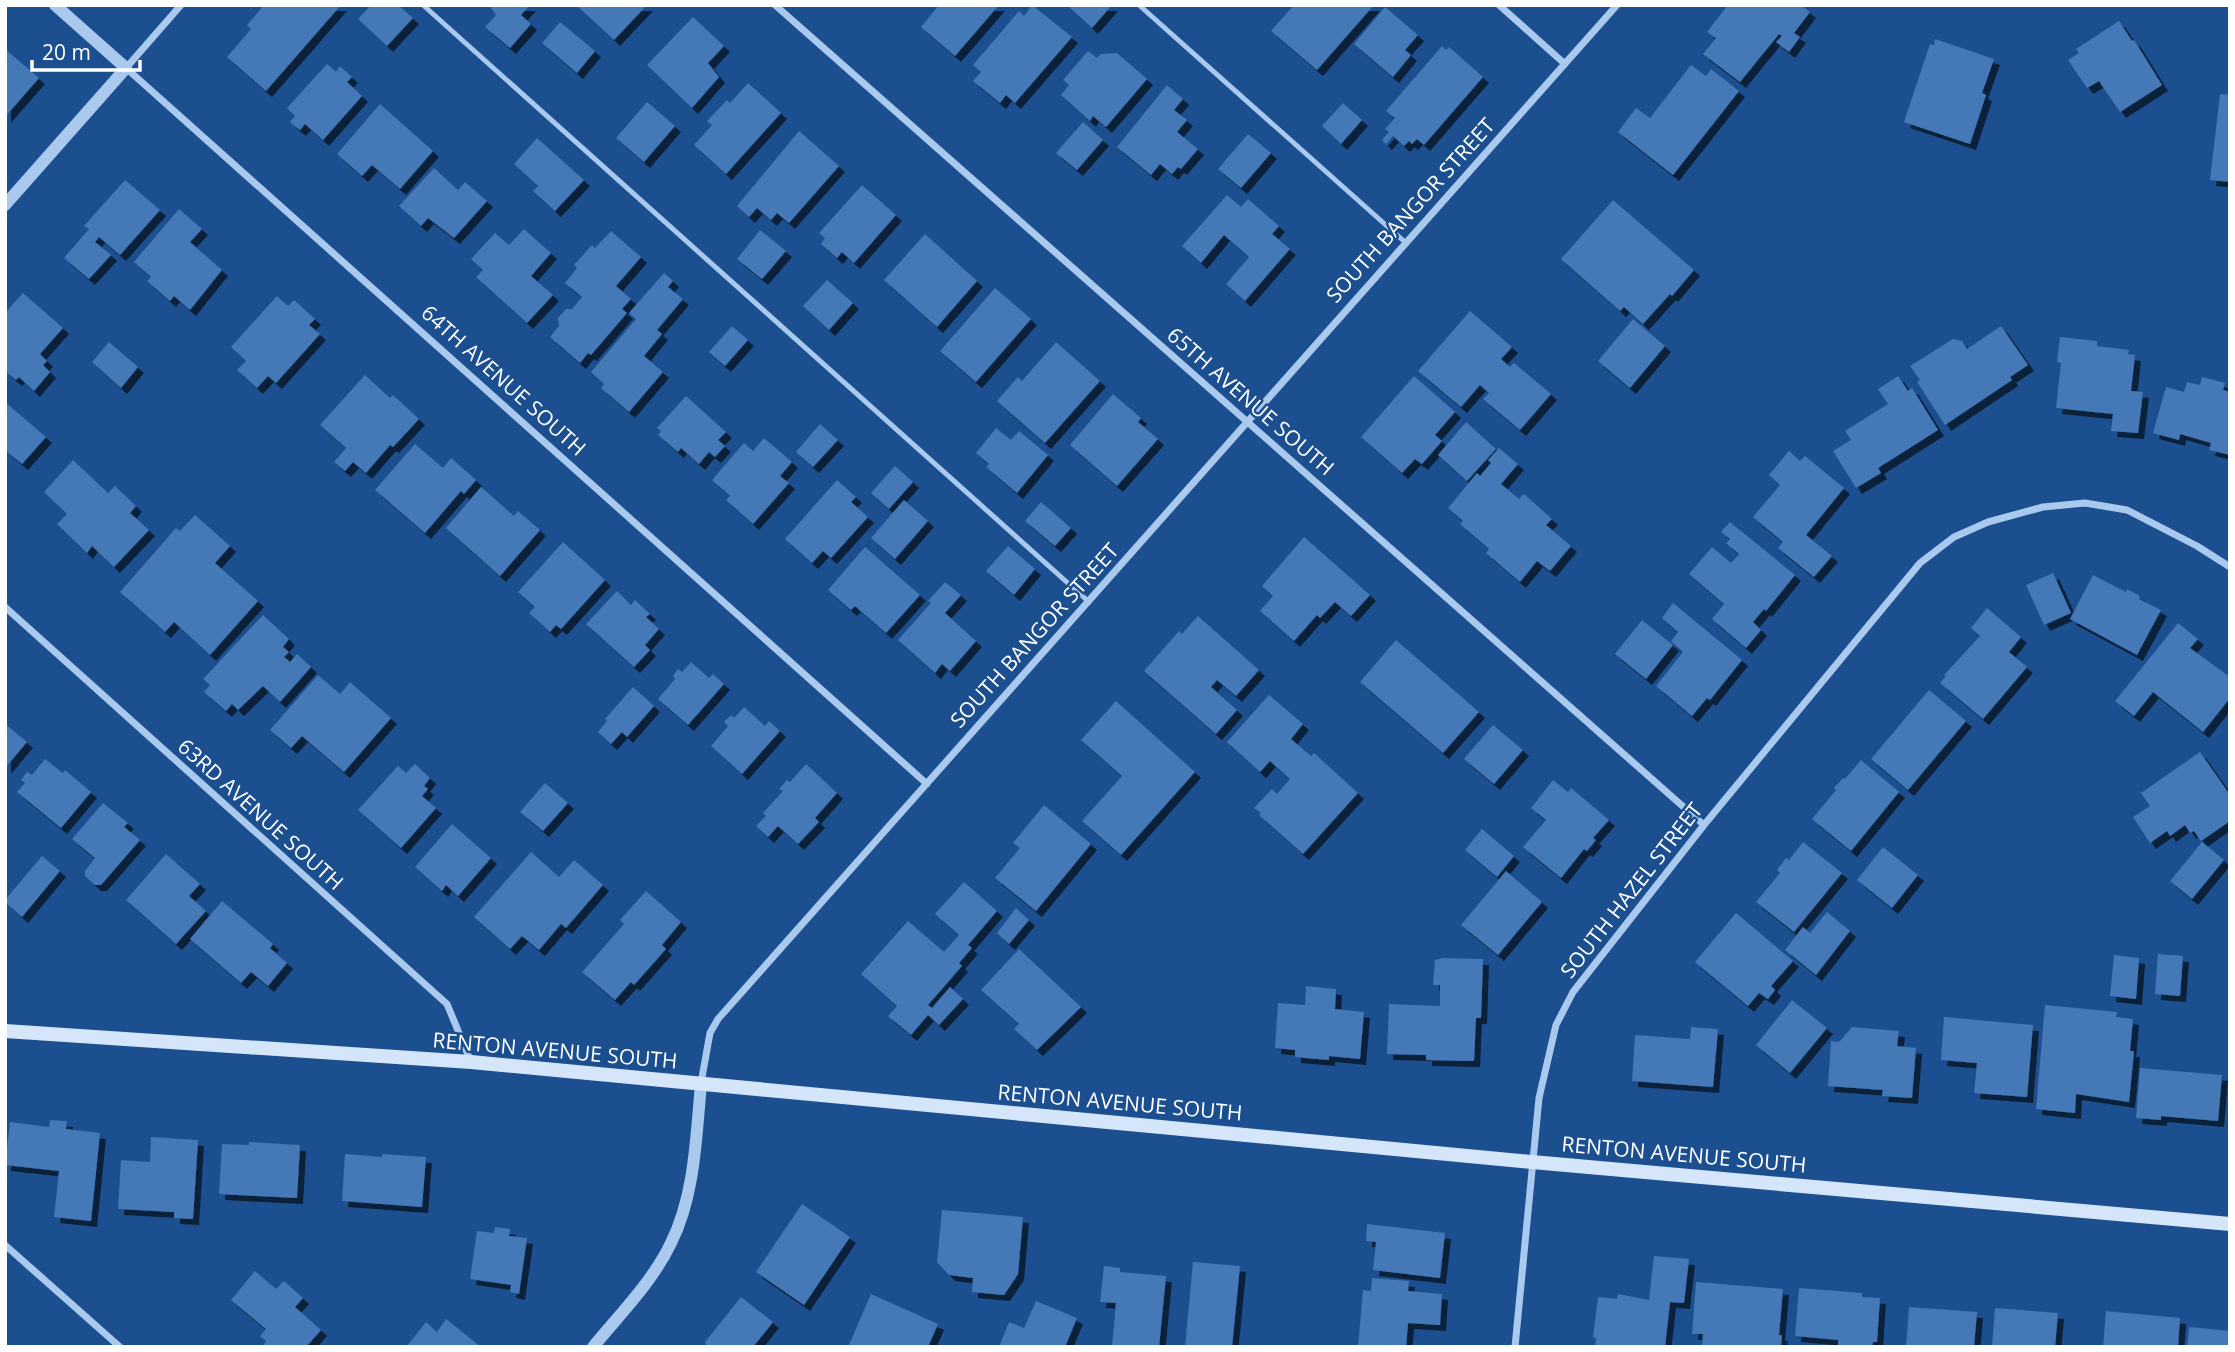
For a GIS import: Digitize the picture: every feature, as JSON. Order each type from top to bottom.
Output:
[{"type":"main road","name":"RENTON AVENUE SOUTH","points":[[5,1031],[471,1062],[1532,1162],[2230,1224]]},
{"type":"street","name":"64TH AVENUE SOUTH","points":[[55,5],[928,784]]},
{"type":"street","points":[[5,205],[181,5]]},
{"type":"street","name":"65TH AVENUE SOUTH","points":[[775,5],[1704,825]]},
{"type":"street","points":[[1499,5],[1565,64]]},
{"type":"street","name":"SOUTH BANGOR STREET","points":[[593,1347],[647,1281],[671,1244],[686,1205],[701,1084],[710,1033],[718,1019],[1617,5]]},
{"type":"street","name":"SOUTH HAZEL STREET","points":[[1515,1347],[1539,1098],[1556,1025],[1573,992],[1704,825],[1920,563],[1954,537],[1989,522],[2043,507],[2085,503],[2127,510],[2197,546],[2230,567]]},
{"type":"street","name":"63RD AVENUE SOUTH","points":[[5,607],[447,1004],[471,1062]]},
{"type":"street","points":[[5,1245],[120,1347]]},
{"type":"lane","points":[[423,5],[1088,602]]},
{"type":"lane","points":[[1139,5],[1406,243]]},
{"type":"building","points":[[264,5],[341,5],[266,91],[227,57],[251,29],[247,25]]},
{"type":"building","points":[[371,5],[398,5],[413,18],[387,46],[358,19]]},
{"type":"building","points":[[489,5],[530,5],[521,15],[531,24],[510,48],[485,27],[496,15]]},
{"type":"building","points":[[576,5],[647,5],[614,40]]},
{"type":"building","points":[[939,5],[999,5],[955,56],[921,27]]},
{"type":"building","points":[[1032,5],[1072,37],[1015,103],[1006,95],[1000,103],[973,81],[981,72],[973,65],[1019,11],[1024,16]]},
{"type":"building","points":[[1067,5],[1112,5],[1092,28]]},
{"type":"building","points":[[1294,5],[1374,5],[1317,70],[1271,31]]},
{"type":"building","points":[[1728,5],[1801,5],[1810,12],[1794,33],[1800,37],[1789,52],[1776,42],[1782,36],[1779,34],[1740,82],[1703,54],[1716,38],[1707,32]]},
{"type":"building","points":[[1385,7],[1418,35],[1405,50],[1411,55],[1393,77],[1354,44]]},
{"type":"building","points":[[693,17],[724,46],[708,63],[719,77],[692,108],[647,65]]},
{"type":"building","points":[[2119,21],[2162,85],[2120,112],[2099,81],[2087,88],[2068,60],[2079,53],[2076,49]]},
{"type":"building","points":[[560,22],[595,51],[577,73],[542,43]]},
{"type":"building","points":[[1935,39],[1994,59],[1982,93],[1986,95],[1970,144],[1904,122],[1930,44],[1934,45]]},
{"type":"building","points":[[1442,46],[1446,50],[1449,47],[1483,77],[1424,145],[1417,139],[1404,146],[1393,136],[1386,144],[1382,140],[1389,132],[1385,129],[1395,118],[1386,111]]},
{"type":"building","points":[[5,49],[39,78],[5,117]]},
{"type":"building","points":[[1088,51],[1097,58],[1101,54],[1117,53],[1147,79],[1106,127],[1093,116],[1090,121],[1061,95],[1069,85],[1063,80]]},
{"type":"building","points":[[327,64],[336,72],[340,66],[352,77],[347,82],[362,96],[323,140],[305,124],[300,130],[290,122],[295,116],[287,108]]},
{"type":"building","points":[[1691,65],[1706,76],[1711,69],[1739,91],[1673,175],[1618,132],[1636,108],[1650,118]]},
{"type":"building","points":[[748,83],[781,113],[726,174],[694,145],[712,125],[707,121],[727,100],[730,103]]},
{"type":"building","points":[[1167,85],[1183,99],[1174,110],[1187,120],[1177,132],[1198,149],[1181,169],[1178,167],[1172,174],[1160,164],[1151,175],[1117,147]]},
{"type":"building","points":[[2220,94],[2230,95],[2230,182],[2210,180]]},
{"type":"building","points":[[647,102],[675,126],[644,162],[616,138]]},
{"type":"building","points":[[1343,103],[1362,120],[1341,144],[1322,126]]},
{"type":"building","points":[[380,104],[433,151],[400,189],[372,165],[362,176],[337,154]]},
{"type":"building","points":[[1083,122],[1103,140],[1077,170],[1056,153]]},
{"type":"building","points":[[799,131],[839,166],[789,223],[777,213],[771,220],[757,208],[749,217],[737,206]]},
{"type":"building","points":[[1248,134],[1271,153],[1241,188],[1218,169]]},
{"type":"building","points":[[537,138],[584,180],[555,211],[533,191],[538,186],[514,164]]},
{"type":"building","points":[[434,168],[458,190],[465,182],[487,201],[454,238],[428,218],[421,226],[399,206]]},
{"type":"building","points":[[125,180],[160,210],[120,255],[99,237],[95,242],[111,255],[89,279],[64,258],[89,229],[84,226]]},
{"type":"building","points":[[862,185],[896,215],[854,263],[842,252],[837,258],[821,244],[825,238],[819,233]]},
{"type":"building","points":[[1227,195],[1241,207],[1248,199],[1279,226],[1272,234],[1290,249],[1245,301],[1226,284],[1249,257],[1224,235],[1201,263],[1182,246]]},
{"type":"building","points":[[1613,200],[1694,270],[1643,324],[1624,307],[1620,311],[1561,259]]},
{"type":"building","points":[[179,209],[202,229],[190,242],[222,270],[190,310],[174,296],[170,301],[147,281],[151,277],[134,262]]},
{"type":"building","points":[[524,229],[551,253],[531,276],[553,295],[527,323],[476,277],[483,270],[471,259],[495,233],[509,245]]},
{"type":"building","points":[[760,230],[786,251],[762,279],[737,259]]},
{"type":"building","points":[[611,231],[641,257],[616,286],[631,299],[622,309],[627,313],[591,355],[588,353],[580,363],[550,337],[559,326],[558,318],[566,309],[572,309],[582,297],[565,283],[577,268],[574,265],[592,245],[595,248]]},
{"type":"building","points":[[925,234],[977,281],[937,327],[884,280]]},
{"type":"building","points":[[664,273],[673,281],[668,287],[683,299],[657,330],[662,334],[644,356],[663,372],[629,412],[601,388],[604,384],[591,372],[636,319],[629,313]]},
{"type":"building","points":[[827,280],[853,303],[829,330],[803,306]]},
{"type":"building","points":[[995,288],[1031,319],[976,382],[940,351]]},
{"type":"building","points":[[23,293],[63,328],[40,354],[47,361],[43,365],[50,372],[34,391],[19,377],[16,380],[5,371],[5,313]]},
{"type":"building","points":[[277,296],[288,306],[294,300],[315,319],[309,325],[320,334],[276,383],[268,376],[257,388],[237,370],[246,361],[231,347]]},
{"type":"building","points":[[1470,311],[1512,347],[1501,359],[1510,367],[1514,363],[1551,394],[1520,430],[1483,399],[1489,393],[1480,385],[1461,407],[1418,371]]},
{"type":"building","points":[[1633,319],[1665,346],[1630,388],[1598,361]]},
{"type":"building","points":[[732,326],[748,340],[725,366],[709,352]]},
{"type":"building","points":[[2001,326],[2028,365],[2010,377],[2012,380],[1945,425],[1917,382],[1920,380],[1910,366],[1953,339],[1962,341],[1967,349]]},
{"type":"building","points":[[2060,337],[2097,341],[2097,346],[2129,350],[2128,354],[2135,355],[2131,391],[2143,392],[2138,433],[2111,431],[2113,414],[2056,408],[2061,363],[2057,362]]},
{"type":"building","points":[[109,342],[138,367],[121,388],[92,362]]},
{"type":"building","points":[[1056,342],[1100,381],[1045,443],[997,401],[1018,377],[1022,381]]},
{"type":"building","points":[[365,375],[390,398],[393,395],[419,419],[393,447],[390,445],[366,473],[353,462],[345,471],[334,462],[346,448],[320,425]]},
{"type":"building","points":[[1414,376],[1455,412],[1435,435],[1442,441],[1422,464],[1415,459],[1402,473],[1361,437]]},
{"type":"building","points":[[1898,376],[1908,391],[1912,388],[1938,430],[1878,468],[1881,473],[1856,488],[1833,451],[1851,440],[1845,431],[1888,404],[1878,389]]},
{"type":"building","points":[[2202,377],[2225,383],[2223,390],[2230,392],[2230,455],[2209,450],[2211,443],[2180,434],[2179,440],[2153,433],[2166,387],[2184,392],[2187,382],[2200,385]]},
{"type":"building","points":[[1113,394],[1141,418],[1138,422],[1158,439],[1117,486],[1070,445]]},
{"type":"building","points":[[686,396],[726,432],[718,440],[725,446],[715,457],[709,452],[699,464],[681,448],[678,452],[658,435],[661,431],[657,428]]},
{"type":"building","points":[[5,402],[46,437],[22,464],[5,450]]},
{"type":"building","points":[[1466,422],[1496,449],[1467,481],[1438,455]]},
{"type":"building","points":[[820,424],[838,440],[813,467],[796,452]]},
{"type":"building","points":[[996,428],[1011,440],[1019,431],[1048,455],[1017,493],[986,467],[989,464],[976,453]]},
{"type":"building","points":[[764,438],[792,462],[780,476],[789,483],[753,524],[726,500],[730,496],[712,480],[744,443],[753,451]]},
{"type":"building","points":[[415,444],[443,468],[451,458],[476,480],[464,494],[461,491],[425,533],[375,490]]},
{"type":"building","points":[[1499,448],[1518,464],[1501,484],[1519,499],[1524,494],[1552,519],[1546,525],[1571,546],[1550,571],[1537,561],[1520,582],[1486,553],[1489,549],[1460,524],[1463,521],[1448,508],[1477,473],[1480,476],[1491,463],[1488,460]]},
{"type":"building","points":[[1789,451],[1800,461],[1805,456],[1844,488],[1806,535],[1832,556],[1814,577],[1778,548],[1783,542],[1753,517],[1780,485],[1769,475]]},
{"type":"building","points":[[73,460],[108,493],[115,486],[136,506],[130,513],[149,530],[114,567],[92,546],[87,553],[57,524],[67,514],[44,492]]},
{"type":"building","points":[[895,466],[913,482],[889,509],[871,493]]},
{"type":"building","points":[[837,480],[856,497],[851,502],[868,517],[831,558],[823,551],[812,563],[785,539]]},
{"type":"building","points":[[481,487],[514,516],[518,511],[540,530],[500,576],[446,528]]},
{"type":"building","points":[[904,500],[928,521],[895,559],[871,538]]},
{"type":"building","points":[[1041,502],[1071,528],[1055,546],[1025,521]]},
{"type":"building","points":[[195,515],[230,546],[215,563],[258,601],[210,655],[174,622],[165,632],[120,592],[176,528],[180,531]]},
{"type":"building","points":[[1730,522],[1795,575],[1766,611],[1764,609],[1753,622],[1761,630],[1746,648],[1712,619],[1724,604],[1689,574],[1712,547],[1731,563],[1739,554],[1726,543],[1730,539],[1721,532]]},
{"type":"building","points":[[1304,537],[1370,595],[1351,616],[1335,602],[1320,618],[1317,615],[1294,641],[1260,611],[1273,596],[1262,586]]},
{"type":"building","points":[[563,542],[605,580],[561,629],[556,625],[550,632],[529,613],[535,607],[518,592]]},
{"type":"building","points":[[1008,546],[1035,569],[1014,595],[986,571]]},
{"type":"building","points":[[865,547],[920,595],[886,633],[855,606],[851,610],[828,590]]},
{"type":"building","points":[[2053,573],[2071,613],[2044,625],[2026,585]]},
{"type":"building","points":[[2093,575],[2126,592],[2127,589],[2140,596],[2139,599],[2161,610],[2137,655],[2070,619]]},
{"type":"building","points":[[945,582],[961,595],[945,613],[976,641],[950,671],[942,664],[935,673],[898,640],[931,603],[928,601]]},
{"type":"building","points":[[617,591],[631,605],[635,600],[650,614],[646,617],[659,629],[645,645],[650,650],[634,667],[586,624]]},
{"type":"building","points":[[1673,603],[1742,660],[1710,700],[1707,698],[1692,716],[1656,686],[1683,652],[1671,641],[1678,632],[1662,618]]},
{"type":"building","points":[[1987,608],[2021,637],[2009,652],[2027,667],[1983,719],[1940,683],[1946,676],[1944,675],[1980,636],[1971,628]]},
{"type":"building","points":[[263,615],[289,639],[283,647],[289,652],[284,657],[290,662],[297,654],[311,667],[280,702],[263,686],[238,710],[232,704],[226,711],[204,692],[210,685],[203,679]]},
{"type":"building","points":[[1198,616],[1259,670],[1236,696],[1217,680],[1211,687],[1237,710],[1216,734],[1144,671],[1179,631],[1182,634]]},
{"type":"building","points":[[1642,620],[1673,645],[1646,679],[1615,654]]},
{"type":"building","points":[[2178,623],[2198,639],[2190,648],[2230,677],[2230,698],[2203,732],[2153,692],[2134,716],[2115,701]]},
{"type":"building","points":[[1396,640],[1479,712],[1443,753],[1360,682]]},
{"type":"building","points":[[691,662],[709,678],[713,674],[724,684],[688,725],[658,699],[675,679],[673,676],[678,669],[682,672]]},
{"type":"building","points":[[318,675],[340,694],[350,682],[391,718],[344,772],[302,736],[291,748],[270,730]]},
{"type":"building","points":[[633,687],[654,706],[627,737],[622,732],[611,744],[598,732],[607,721],[605,719]]},
{"type":"building","points":[[1929,690],[1966,721],[1908,790],[1871,759]]},
{"type":"building","points":[[1269,695],[1303,724],[1291,739],[1311,756],[1314,753],[1358,793],[1303,854],[1254,808],[1272,789],[1277,794],[1290,779],[1270,761],[1260,772],[1227,742]]},
{"type":"building","points":[[1116,701],[1195,772],[1121,855],[1082,821],[1122,776],[1081,740]]},
{"type":"building","points":[[744,707],[765,726],[769,721],[780,731],[742,774],[711,746],[728,726],[724,722],[731,715],[734,718]]},
{"type":"building","points":[[5,724],[27,742],[5,768]]},
{"type":"building","points":[[1493,725],[1523,750],[1494,784],[1464,759]]},
{"type":"building","points":[[2200,752],[2230,795],[2230,821],[2201,841],[2194,831],[2190,833],[2185,825],[2170,836],[2167,831],[2150,843],[2133,817],[2150,806],[2141,793]]},
{"type":"building","points":[[45,759],[63,773],[65,770],[91,792],[61,828],[17,792],[25,783],[21,780],[27,772],[32,775]]},
{"type":"building","points":[[1861,760],[1899,792],[1851,851],[1812,819],[1836,790],[1834,788]]},
{"type":"building","points":[[415,764],[430,778],[424,786],[428,789],[422,796],[436,808],[401,848],[358,810],[398,766],[406,773]]},
{"type":"building","points":[[806,764],[837,793],[815,818],[819,822],[798,844],[778,826],[768,837],[756,826],[766,816],[763,813],[783,791],[779,789],[787,780],[790,782]]},
{"type":"building","points":[[1553,780],[1568,792],[1571,788],[1609,820],[1593,838],[1596,840],[1587,851],[1584,849],[1561,878],[1523,847],[1546,820],[1531,808]]},
{"type":"building","points":[[545,783],[568,803],[543,831],[520,812]]},
{"type":"building","points":[[103,803],[128,823],[124,827],[140,840],[101,885],[95,885],[85,876],[85,871],[95,858],[72,839]]},
{"type":"building","points":[[1044,805],[1091,844],[1036,911],[995,878],[1020,848],[1013,843]]},
{"type":"building","points":[[452,824],[491,858],[458,896],[446,885],[442,891],[415,867]]},
{"type":"building","points":[[1482,829],[1514,856],[1497,877],[1465,850]]},
{"type":"building","points":[[1803,842],[1842,873],[1794,932],[1756,902],[1780,873],[1777,870],[1786,858],[1789,860]]},
{"type":"building","points":[[2202,842],[2224,860],[2192,899],[2170,881]]},
{"type":"building","points":[[1883,847],[1918,875],[1892,908],[1857,880]]},
{"type":"building","points":[[531,852],[559,877],[574,860],[603,885],[566,928],[561,924],[539,950],[522,936],[510,949],[474,917]]},
{"type":"building","points":[[166,854],[200,884],[189,896],[206,911],[176,944],[126,900]]},
{"type":"building","points":[[42,856],[60,871],[22,917],[5,900]]},
{"type":"building","points":[[1506,871],[1542,902],[1498,955],[1461,925]]},
{"type":"building","points":[[964,882],[997,911],[968,945],[972,948],[959,963],[962,966],[928,1005],[932,1008],[950,987],[963,999],[939,1025],[928,1015],[911,1035],[888,1016],[897,1006],[861,974],[908,921],[944,952],[959,935],[935,914]]},
{"type":"building","points":[[646,891],[681,922],[662,945],[666,949],[634,985],[631,982],[615,1000],[582,972],[624,924],[620,920]]},
{"type":"building","points":[[222,901],[273,944],[270,948],[287,963],[268,986],[251,972],[241,983],[190,939]]},
{"type":"building","points":[[1016,908],[1029,920],[1009,944],[997,933]]},
{"type":"building","points":[[1827,912],[1850,931],[1816,975],[1785,950],[1803,927],[1810,933]]},
{"type":"building","points":[[1736,913],[1793,961],[1771,986],[1775,990],[1768,999],[1759,993],[1748,1006],[1695,962]]},
{"type":"building","points":[[1019,949],[1081,1007],[1037,1050],[1014,1029],[1019,1024],[981,990]]},
{"type":"building","points":[[2158,954],[2183,956],[2180,996],[2155,994]]},
{"type":"building","points":[[2114,955],[2139,958],[2136,999],[2110,996]]},
{"type":"building","points":[[1483,959],[1481,1018],[1476,1018],[1474,1061],[1426,1060],[1426,1055],[1387,1054],[1389,1004],[1440,1006],[1440,985],[1433,985],[1435,960]]},
{"type":"building","points":[[1306,986],[1336,989],[1335,1009],[1364,1012],[1360,1059],[1295,1057],[1295,1050],[1275,1048],[1278,1003],[1305,1005]]},
{"type":"building","points":[[1792,1000],[1827,1028],[1790,1073],[1756,1045]]},
{"type":"building","points":[[2045,1005],[2117,1012],[2116,1017],[2133,1019],[2130,1051],[2134,1051],[2129,1102],[2076,1094],[2075,1113],[2036,1109]]},
{"type":"building","points":[[1944,1017],[2033,1025],[2027,1097],[1974,1093],[1977,1063],[1941,1060]]},
{"type":"building","points":[[1691,1027],[1718,1029],[1713,1087],[1632,1081],[1635,1035],[1690,1039]]},
{"type":"building","points":[[1852,1027],[1899,1031],[1897,1046],[1916,1048],[1912,1098],[1882,1096],[1883,1090],[1828,1086],[1831,1041],[1839,1042]]},
{"type":"building","points":[[2140,1068],[2222,1075],[2218,1121],[2161,1116],[2161,1120],[2136,1118]]},
{"type":"building","points":[[50,1120],[67,1121],[66,1129],[100,1133],[91,1221],[54,1217],[59,1171],[5,1165],[10,1122],[49,1127]]},
{"type":"building","points":[[151,1137],[198,1140],[193,1219],[174,1218],[174,1212],[118,1209],[121,1160],[150,1162]]},
{"type":"building","points":[[249,1142],[300,1145],[297,1198],[219,1194],[222,1144],[249,1145]]},
{"type":"building","points":[[345,1154],[426,1157],[422,1207],[342,1201]]},
{"type":"building","points":[[802,1204],[850,1237],[804,1305],[756,1272]]},
{"type":"building","points":[[942,1210],[1023,1217],[1018,1274],[1004,1295],[972,1292],[973,1278],[949,1275],[937,1262]]},
{"type":"building","points":[[1367,1224],[1445,1233],[1440,1278],[1373,1270],[1376,1242],[1366,1241]]},
{"type":"building","points":[[495,1227],[510,1229],[509,1236],[527,1238],[519,1294],[510,1292],[511,1285],[470,1279],[477,1231],[494,1233]]},
{"type":"building","points":[[1654,1256],[1689,1259],[1684,1303],[1670,1302],[1665,1347],[1595,1347],[1596,1338],[1593,1337],[1598,1297],[1617,1299],[1618,1294],[1649,1300]]},
{"type":"building","points":[[1193,1262],[1240,1266],[1232,1347],[1185,1347]]},
{"type":"building","points":[[1104,1266],[1120,1268],[1120,1272],[1166,1276],[1159,1347],[1112,1347],[1116,1303],[1100,1302]]},
{"type":"building","points":[[255,1271],[276,1289],[284,1281],[303,1298],[295,1307],[321,1330],[306,1347],[262,1347],[266,1341],[260,1336],[266,1329],[231,1300]]},
{"type":"building","points":[[1372,1278],[1409,1281],[1408,1291],[1442,1294],[1440,1325],[1408,1323],[1406,1347],[1358,1347],[1363,1290],[1371,1291]]},
{"type":"building","points":[[1696,1282],[1783,1289],[1779,1335],[1782,1335],[1781,1347],[1702,1347],[1703,1334],[1692,1334]]},
{"type":"building","points":[[1799,1288],[1862,1293],[1862,1297],[1880,1298],[1877,1342],[1873,1342],[1872,1347],[1838,1347],[1838,1340],[1795,1336]]},
{"type":"building","points":[[871,1294],[938,1324],[928,1347],[848,1347]]},
{"type":"building","points":[[741,1297],[773,1322],[753,1347],[707,1347],[705,1342]]},
{"type":"building","points":[[1036,1301],[1077,1318],[1065,1347],[999,1347],[1009,1322],[1024,1328]]},
{"type":"building","points":[[1909,1307],[1977,1312],[1974,1347],[1906,1347]]},
{"type":"building","points":[[1995,1308],[2058,1313],[2055,1347],[1992,1347]]},
{"type":"building","points":[[2106,1311],[2180,1318],[2178,1347],[2103,1347]]},
{"type":"building","points":[[446,1319],[481,1347],[406,1347],[426,1322],[437,1332]]},
{"type":"building","points":[[2189,1327],[2230,1331],[2230,1347],[2187,1347]]}]
